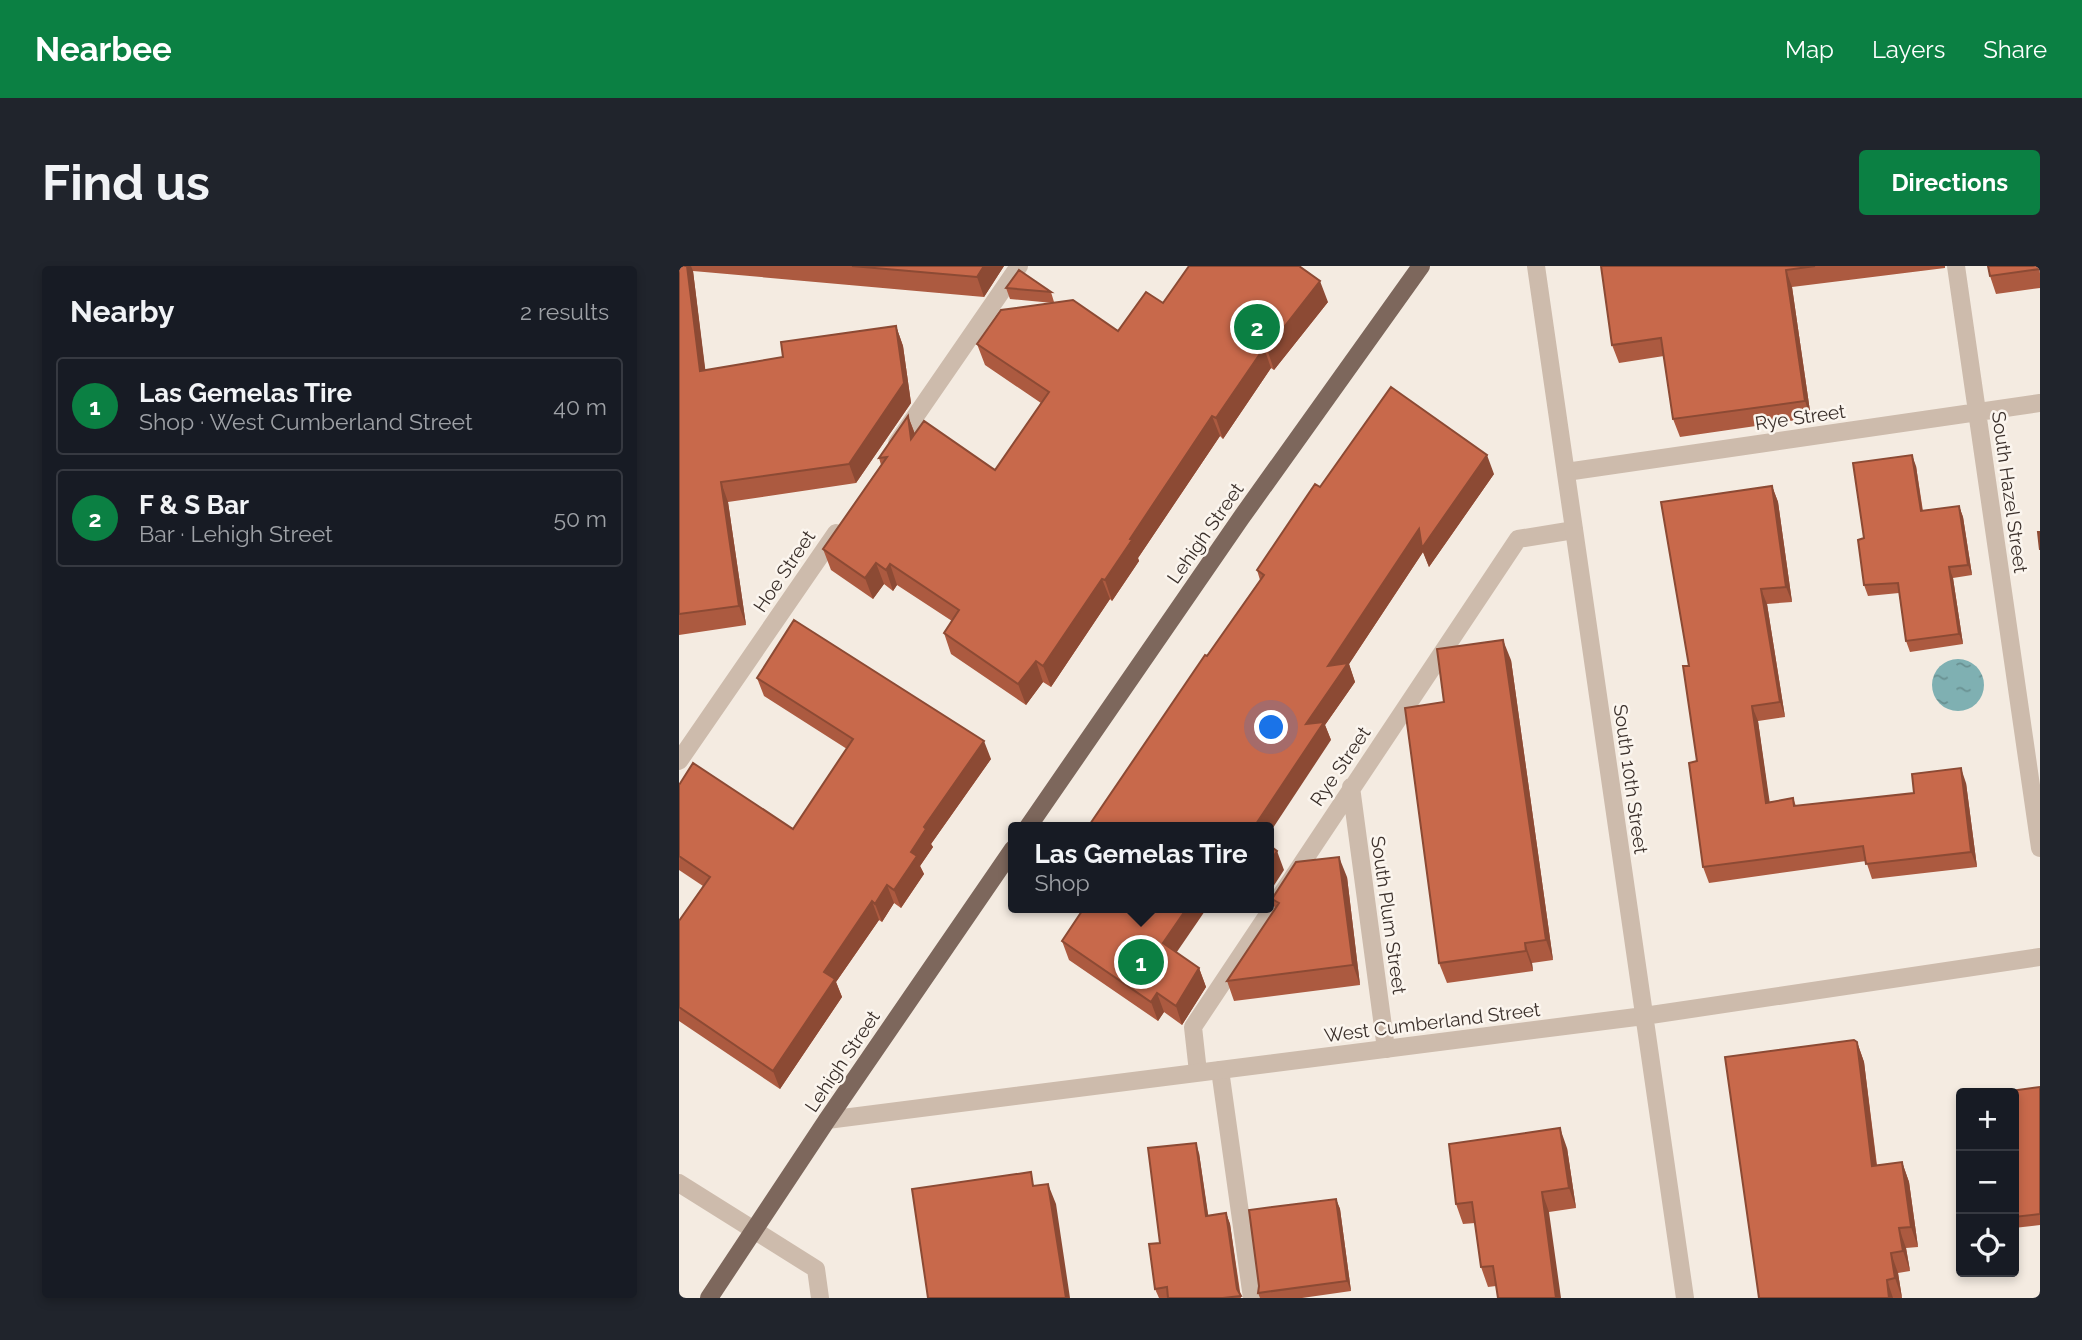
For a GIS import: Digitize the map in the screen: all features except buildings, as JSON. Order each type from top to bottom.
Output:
[{"type":"main road","name":"Lehigh Street","points":[[1031,822],[1241,518],[1421,266]]},
{"type":"main road","name":"Lehigh Street","points":[[709,1298],[1008,856]]},
{"type":"street","points":[[884,461],[1019,266]]},
{"type":"street","name":"South 10th Street","points":[[1536,266],[1685,1298]]},
{"type":"street","name":"South Hazel Street","points":[[1956,266],[2040,848]]},
{"type":"street","name":"Rye Street","points":[[1566,472],[2040,403]]},
{"type":"street","name":"Hoe Street","points":[[679,761],[845,519]]},
{"type":"street","name":"Rye Street","points":[[1274,904],[1518,539],[1574,530]]},
{"type":"street","name":"South Plum Street","points":[[1351,787],[1386,1049]]},
{"type":"street","name":"Rye Street","points":[[1198,1072],[1193,1027],[1268,913]]},
{"type":"street","name":"West Cumberland Street","points":[[827,1120],[1644,1016],[2040,957]]},
{"type":"street","points":[[1220,1070],[1252,1298]]},
{"type":"street","points":[[679,1183],[816,1269],[820,1298]]},
{"type":"water","points":[[1958,659],[1968,661],[1976,667],[1982,675],[1982,695],[1976,703],[1968,709],[1958,711],[1948,709],[1940,703],[1934,695],[1932,685],[1934,675],[1940,667],[1948,661]]},
{"type":"place","name":"F & S Bar","points":[[1257,327]]},
{"type":"place","name":"Las Gemelas Tire","points":[[1141,962]]}]
